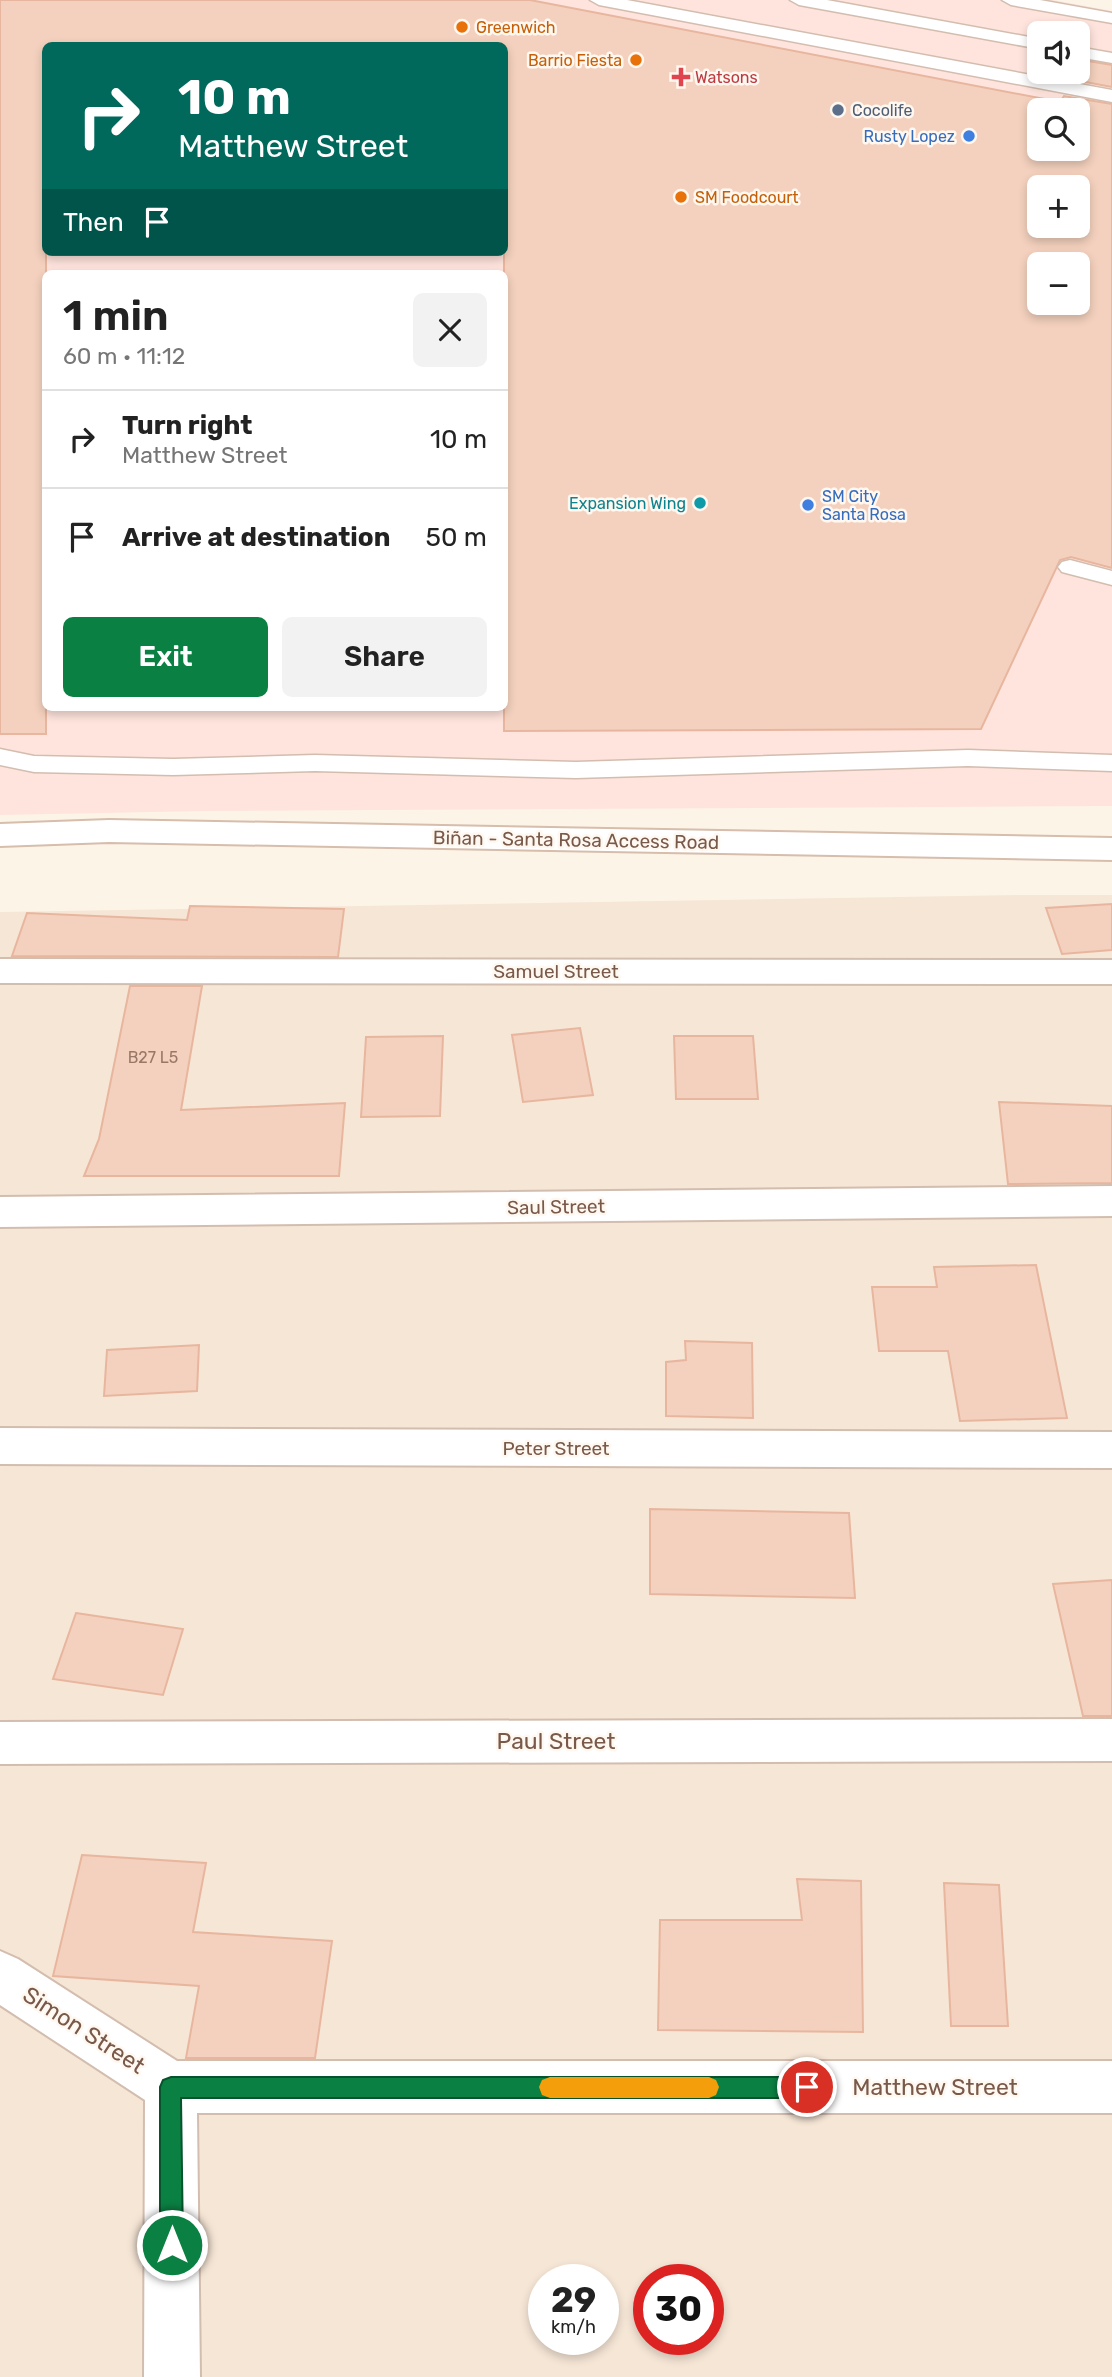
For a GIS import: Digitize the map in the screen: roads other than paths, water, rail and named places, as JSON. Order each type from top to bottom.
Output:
[{"type":"street","name":"Biñan - Santa Rosa Access Road","points":[[0,820],[41,832]]},
{"type":"street","name":"Biñan - Santa Rosa Access Road","points":[[0,835],[109,831],[1112,849]]},
{"type":"street","name":"Samuel Street","points":[[0,971],[1112,972]]},
{"type":"street","name":"Saul Street","points":[[0,1212],[1112,1201]]},
{"type":"street","name":"Peter Street","points":[[0,1446],[1112,1450]]},
{"type":"street","name":"Paul Street","points":[[0,1743],[1112,1740]]},
{"type":"street","name":"Simon Street","points":[[0,1976],[171,2087]]},
{"type":"street","name":"Matthew Street","points":[[171,2087],[1112,2087]]},
{"type":"street","points":[[171,2087],[172,2377]]},
{"type":"lane","points":[[599,0],[1112,96]]},
{"type":"lane","points":[[799,0],[1027,42]]},
{"type":"lane","points":[[1012,0],[1112,18]]},
{"type":"lane","points":[[808,39],[839,7]]},
{"type":"lane","points":[[1090,54],[1112,58]]},
{"type":"lane","points":[[1070,567],[1112,578]]},
{"type":"lane","points":[[0,757],[34,764],[173,767],[315,763],[576,770],[968,758],[1107,763],[1112,737]]},
{"type":"place","name":"Greenwich","points":[[462,27]]},
{"type":"place","name":"Barrio Fiesta","points":[[636,60]]},
{"type":"place","name":"Watsons","points":[[681,77]]},
{"type":"place","name":"Cocolife","points":[[838,110]]},
{"type":"place","name":"Rusty Lopez","points":[[969,136]]},
{"type":"place","name":"SM Foodcourt","points":[[681,197]]},
{"type":"place","name":"Expansion Wing","points":[[700,503]]},
{"type":"place","name":"SM City Santa Rosa","points":[[808,505]]}]
